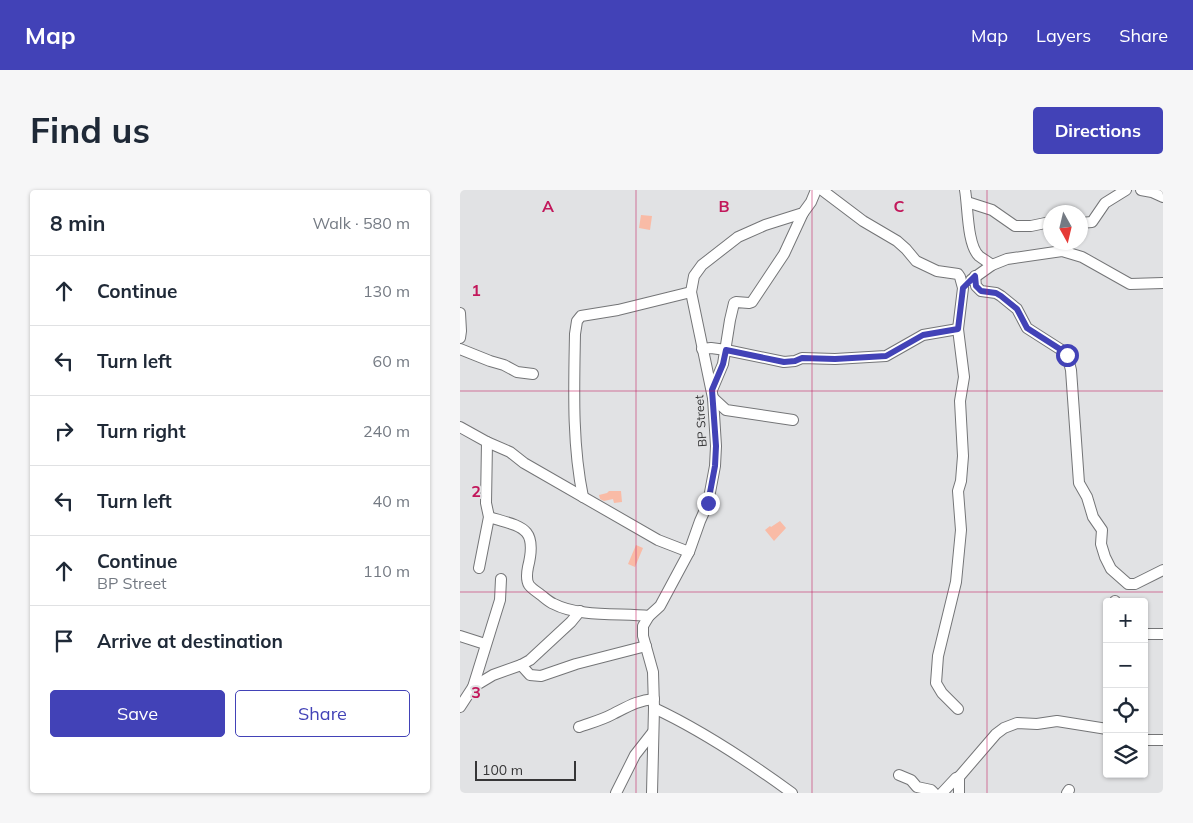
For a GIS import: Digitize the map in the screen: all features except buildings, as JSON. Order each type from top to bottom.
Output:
[{"type":"street","points":[[793,420],[726,410],[712,394],[723,364],[734,303],[752,302],[784,254],[816,190]]},
{"type":"street","points":[[822,190],[863,221],[897,240],[920,264],[937,271],[958,274],[963,288],[958,329],[964,377],[960,401],[963,456],[961,481],[958,490],[962,530],[956,582],[950,602],[945,634],[938,656],[936,683],[942,693],[958,709]]},
{"type":"street","points":[[965,190],[968,223],[975,250],[978,255],[992,265]]},
{"type":"street","points":[[1088,222],[1092,222],[1097,217],[1099,210],[1105,203],[1126,190]]},
{"type":"street","points":[[1141,190],[1163,197]]},
{"type":"street","points":[[967,202],[992,210],[1015,226],[1043,223]]},
{"type":"street","points":[[584,498],[578,474],[574,414],[575,334],[577,321],[581,316],[618,310],[690,292],[694,276],[702,265],[738,237],[765,225],[803,214]]},
{"type":"street","points":[[963,288],[975,276],[992,265],[1007,259],[1062,250],[1082,257],[1130,284],[1162,285]]},
{"type":"street","points":[[975,276],[976,286],[981,291],[996,293],[1001,296],[1017,309],[1027,328],[1067,355],[1071,370],[1080,483],[1093,516],[1100,526],[1101,544],[1111,569],[1128,584],[1135,584],[1163,570]]},
{"type":"street","name":"BP Street","points":[[652,793],[654,703],[652,672],[643,636],[643,626],[649,616],[660,606],[689,552],[708,503],[715,466],[716,446],[712,394],[690,292]]},
{"type":"street","points":[[460,313],[460,338]]},
{"type":"street","points":[[702,349],[726,350],[784,362],[802,358],[835,359],[886,356],[923,335],[958,329]]},
{"type":"street","points":[[460,349],[504,365],[517,372],[533,374]]},
{"type":"street","points":[[460,427],[510,452],[524,463],[658,540],[689,552]]},
{"type":"street","points":[[480,568],[489,517],[486,503],[487,442]]},
{"type":"street","points":[[489,517],[519,526],[528,533],[532,541],[527,573],[528,583],[554,604],[571,610],[649,616]]},
{"type":"street","points":[[460,707],[473,686],[500,600],[501,579]]},
{"type":"street","points":[[473,686],[493,675],[521,666],[530,660],[571,622],[580,611]]},
{"type":"street","points":[[1148,634],[1163,634]]},
{"type":"street","points":[[460,636],[485,644]]},
{"type":"street","points":[[521,666],[530,675],[541,676],[576,664],[646,646]]},
{"type":"street","points":[[579,727],[612,715],[630,705],[654,703],[713,739],[792,793]]},
{"type":"street","points":[[942,793],[996,734],[1016,723],[1037,724],[1057,721],[1103,728]]},
{"type":"street","points":[[616,793],[635,755],[653,732]]},
{"type":"street","points":[[1148,740],[1163,740]]},
{"type":"street","points":[[898,775],[911,780],[917,787],[931,790],[934,793]]},
{"type":"street","points":[[959,776],[959,793]]},
{"type":"route","points":[[708,503],[715,466],[716,446],[712,390],[723,364],[726,350],[766,360],[784,362],[802,358],[835,359],[886,356],[923,335],[958,329],[963,288],[975,276],[976,286],[981,291],[996,293],[1001,296],[1017,309],[1027,328],[1067,355]]}]
